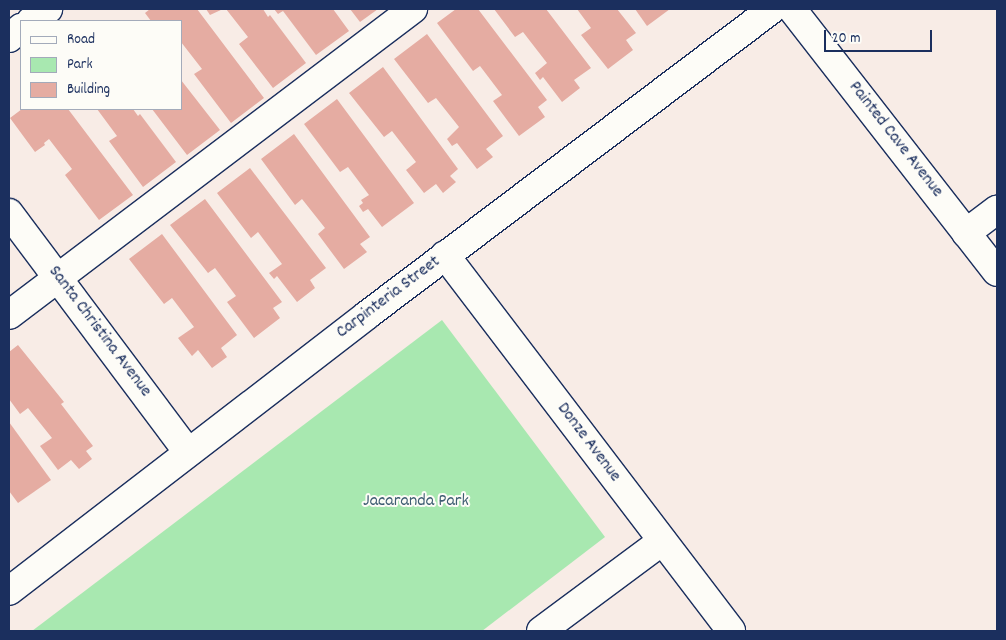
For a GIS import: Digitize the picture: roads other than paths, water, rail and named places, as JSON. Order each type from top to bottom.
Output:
[{"type":"street","points":[[32,20],[48,9]]},
{"type":"street","points":[[9,315],[413,9]]},
{"type":"street","name":"Carpinteria Street","points":[[9,591],[188,452],[772,9]]},
{"type":"street","name":"Painted Cave Avenue","points":[[792,9],[997,272]]},
{"type":"street","points":[[9,38],[20,29]]},
{"type":"street","points":[[966,233],[997,210]]},
{"type":"street","name":"Santa Christina Avenue","points":[[9,212],[188,452]]},
{"type":"street","name":"Donze Avenue","points":[[445,256],[731,631]]},
{"type":"street","points":[[540,631],[662,541]]},
{"type":"park label","name":"Jacaranda Park","points":[[416,502]]}]
